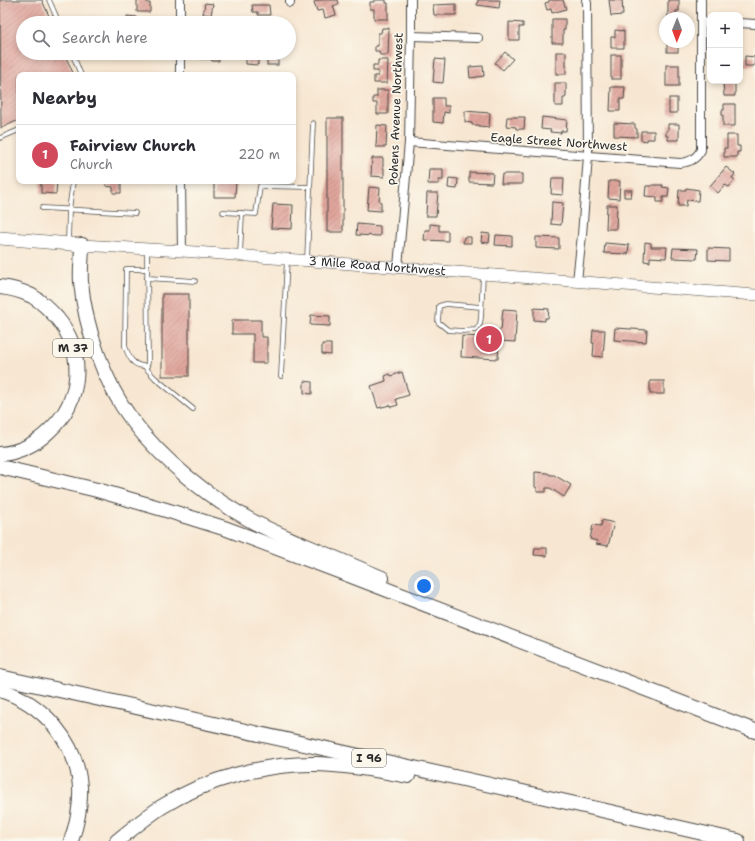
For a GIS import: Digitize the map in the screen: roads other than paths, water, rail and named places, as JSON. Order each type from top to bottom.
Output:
[{"type":"highway","name":"3 Mile Road Northwest","points":[[0,238],[82,245]]},
{"type":"highway","points":[[82,245],[81,281],[84,302],[90,328],[102,365],[113,391],[131,420],[169,461],[227,507],[253,522],[428,597],[468,621]]},
{"type":"highway","name":"M 37","points":[[0,287],[8,288],[32,296],[50,309],[64,326],[72,344],[76,359],[77,375],[73,394],[66,410],[56,425],[42,438],[28,447],[0,454]]},
{"type":"highway","points":[[0,467],[97,490],[227,529],[755,731]]},
{"type":"highway","name":"I 96","points":[[0,677],[738,841]]},
{"type":"highway","points":[[0,690],[6,691],[25,700],[42,712],[67,743],[77,766],[80,787],[80,806],[77,824],[71,841]]},
{"type":"highway","points":[[117,841],[163,806],[207,784],[233,775],[293,764],[351,766],[434,781],[527,793]]},
{"type":"main road","name":"3 Mile Road Northwest","points":[[82,245],[240,255],[755,295]]},
{"type":"street","points":[[180,0],[180,16]]},
{"type":"street","name":"Pohens Avenue Northwest","points":[[398,267],[409,142],[411,0]]},
{"type":"street","points":[[577,281],[588,156],[586,0]]},
{"type":"street","points":[[701,0],[701,23],[707,23]]},
{"type":"street","name":"Eagle Street Northwest","points":[[409,142],[680,163],[691,161],[697,157],[701,150],[701,23]]},
{"type":"street","points":[[743,24],[755,24]]},
{"type":"street","points":[[411,36],[478,38]]},
{"type":"street","points":[[180,60],[180,72]]},
{"type":"street","points":[[181,184],[182,251]]},
{"type":"lane","points":[[49,0],[56,16]]},
{"type":"lane","points":[[75,60],[80,72]]},
{"type":"lane","points":[[307,260],[313,123]]},
{"type":"lane","points":[[0,138],[16,131]]},
{"type":"lane","points":[[68,244],[69,210],[73,184]]},
{"type":"lane","points":[[223,212],[256,214],[260,186],[310,188]]},
{"type":"lane","points":[[42,208],[135,213]]},
{"type":"lane","points":[[240,255],[242,213]]},
{"type":"lane","points":[[144,366],[147,366],[148,362],[147,249]]},
{"type":"lane","points":[[281,376],[287,259]]},
{"type":"lane","points":[[147,269],[126,269],[125,346],[128,357],[134,363],[144,366],[155,378],[193,409]]},
{"type":"lane","points":[[482,307],[446,304],[439,306],[438,322],[448,330],[476,330],[480,324],[482,307],[483,274]]},
{"type":"lane","points":[[147,278],[195,281]]},
{"type":"place","name":"Fairview Church","points":[[489,339]]}]
